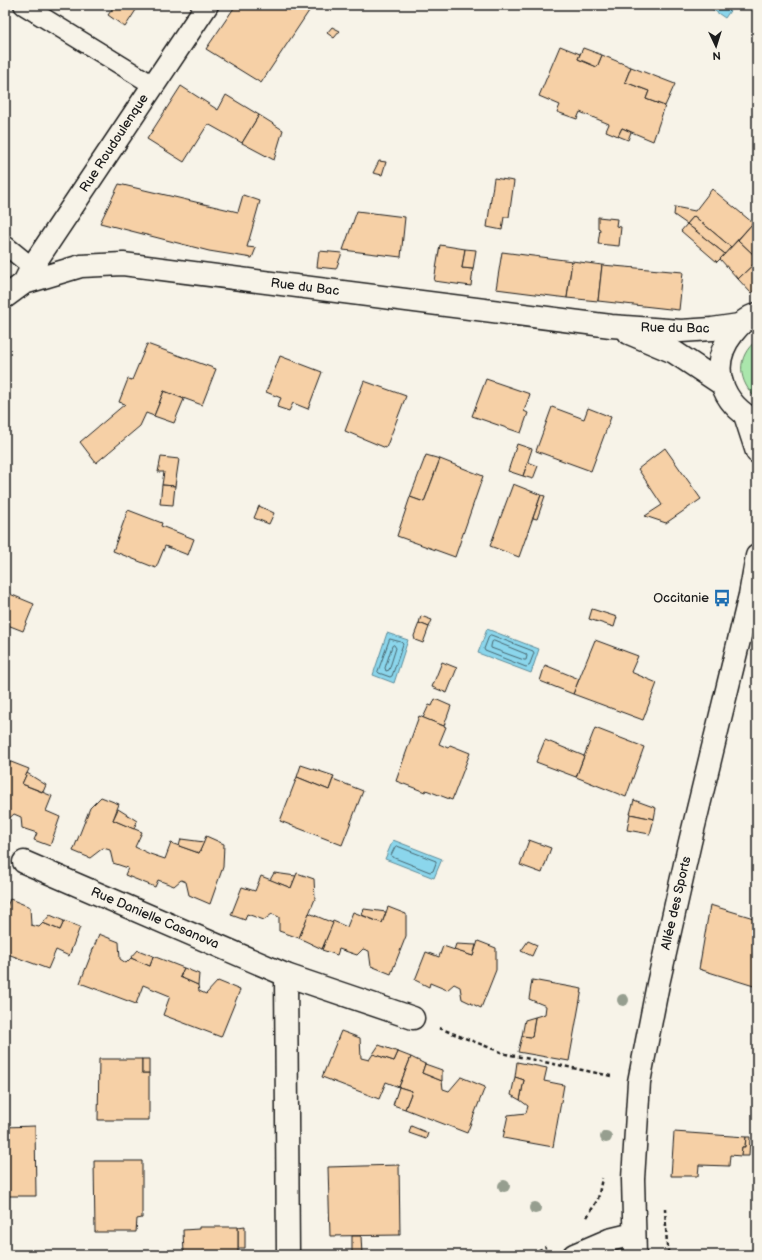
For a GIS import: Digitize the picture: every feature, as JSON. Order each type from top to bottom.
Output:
[{"type":"street","name":"Rue Roudoulenque","points":[[28,275],[203,7]]},
{"type":"street","name":"Rue du Bac","points":[[5,297],[28,275],[80,266],[123,264],[611,326],[681,330],[712,330],[739,325]]},
{"type":"street","points":[[757,314],[739,325],[726,342],[720,363],[722,384],[727,396],[735,406],[751,418],[757,452]]},
{"type":"street","name":"Rue du Bac","points":[[611,326],[674,352],[722,384]]},
{"type":"street","name":"Allée des Sports","points":[[635,1245],[632,1179],[639,1082],[658,984],[688,850],[754,596],[757,556]]},
{"type":"street","name":"Rue Danielle Casanova","points":[[24,862],[286,975],[413,1018]]},
{"type":"street","points":[[286,975],[288,1255]]},
{"type":"street","points":[[574,1255],[609,1240],[635,1245]]},
{"type":"lane","points":[[23,5],[153,85]]},
{"type":"lane","points":[[5,246],[28,275]]},
{"type":"path","points":[[413,1018],[506,1054],[639,1082]]},
{"type":"green space","points":[[757,340],[757,399],[746,385],[743,377],[742,362],[745,354]]},
{"type":"water","points":[[706,5],[734,5],[725,18]]},
{"type":"water","points":[[487,629],[539,649],[531,673],[478,653]]},
{"type":"water","points":[[387,633],[408,640],[394,683],[373,675]]},
{"type":"water","points":[[393,840],[442,859],[434,878],[385,859]]},
{"type":"building","points":[[115,5],[128,5],[136,10],[125,27],[108,15]]},
{"type":"building","points":[[236,5],[313,5],[261,83],[206,49]]},
{"type":"building","points":[[332,27],[340,31],[334,38],[327,33]]},
{"type":"building","points":[[560,46],[580,54],[578,59],[597,67],[602,55],[631,67],[625,82],[649,91],[646,99],[665,106],[653,141],[622,128],[618,136],[606,131],[609,124],[580,112],[577,119],[557,112],[560,105],[539,96]]},
{"type":"building","points":[[583,48],[602,55],[597,67],[578,59]]},
{"type":"building","points":[[631,67],[675,84],[665,106],[646,99],[649,91],[625,82]]},
{"type":"building","points":[[181,86],[218,110],[226,95],[259,115],[242,143],[208,124],[184,162],[147,139]]},
{"type":"building","points":[[259,115],[283,130],[274,160],[242,143]]},
{"type":"building","points":[[622,128],[631,132],[628,140],[618,136]]},
{"type":"building","points":[[379,161],[386,162],[382,175],[373,173]]},
{"type":"building","points":[[494,178],[514,181],[509,217],[504,217],[502,230],[487,227]]},
{"type":"building","points":[[119,184],[238,212],[243,195],[260,201],[247,247],[256,248],[252,258],[209,251],[100,223]]},
{"type":"building","points":[[712,189],[753,223],[731,247],[694,216],[687,224],[674,215],[675,207],[695,211]]},
{"type":"building","points":[[357,211],[405,217],[401,257],[343,250]]},
{"type":"building","points":[[694,216],[731,247],[725,254],[687,224]]},
{"type":"building","points":[[598,217],[617,219],[616,226],[621,227],[619,246],[598,244],[600,229],[598,228]]},
{"type":"building","points":[[753,223],[757,227],[757,258],[738,240]]},
{"type":"building","points":[[687,224],[725,254],[717,262],[681,231]]},
{"type":"building","points":[[738,240],[757,258],[757,261],[738,279],[720,259]]},
{"type":"building","points":[[440,245],[465,249],[462,268],[473,269],[471,286],[434,281]]},
{"type":"building","points":[[465,249],[476,250],[473,269],[462,268]]},
{"type":"building","points":[[319,251],[342,253],[336,269],[317,267]]},
{"type":"building","points":[[502,252],[572,261],[567,298],[496,289]]},
{"type":"building","points":[[572,261],[602,265],[598,301],[567,298]]},
{"type":"building","points":[[757,261],[757,290],[751,293],[738,279]]},
{"type":"building","points":[[602,265],[683,272],[679,310],[598,301]]},
{"type":"building","points":[[147,344],[216,369],[202,405],[164,391],[154,416],[146,413],[140,426],[96,463],[80,442],[125,404],[119,402],[128,379],[132,380]]},
{"type":"building","points":[[280,356],[322,372],[308,409],[293,403],[289,411],[277,407],[281,398],[266,392]]},
{"type":"building","points":[[486,379],[530,394],[524,411],[528,413],[521,433],[472,416]]},
{"type":"building","points":[[364,381],[406,396],[386,448],[345,431]]},
{"type":"building","points":[[164,391],[184,399],[174,423],[154,416]]},
{"type":"building","points":[[552,407],[584,419],[588,408],[611,417],[591,471],[536,451]]},
{"type":"building","points":[[517,444],[532,449],[523,476],[508,471]]},
{"type":"building","points":[[665,448],[701,499],[666,523],[645,516],[662,505],[638,469]]},
{"type":"building","points":[[426,455],[440,459],[424,502],[410,497]]},
{"type":"building","points":[[161,457],[179,459],[175,486],[162,485],[164,472],[158,472]]},
{"type":"building","points":[[440,459],[483,476],[455,557],[397,536],[410,497],[424,502]]},
{"type":"building","points":[[528,462],[538,466],[533,479],[523,476]]},
{"type":"building","points":[[513,484],[541,495],[519,557],[490,546]]},
{"type":"building","points":[[162,485],[175,486],[173,505],[160,504]]},
{"type":"building","points":[[541,495],[545,496],[537,519],[533,518]]},
{"type":"building","points":[[259,506],[274,513],[269,524],[254,518]]},
{"type":"building","points":[[128,510],[162,523],[161,526],[194,539],[188,555],[165,546],[156,568],[113,551]]},
{"type":"building","points":[[5,592],[34,604],[23,631],[5,624]]},
{"type":"building","points":[[592,609],[617,617],[614,627],[589,619]]},
{"type":"building","points":[[421,616],[432,620],[429,627],[419,623]]},
{"type":"building","points":[[419,623],[429,627],[423,643],[415,640],[414,636]]},
{"type":"building","points":[[595,640],[638,656],[631,672],[657,683],[643,720],[573,694]]},
{"type":"building","points":[[442,662],[457,668],[447,693],[432,687]]},
{"type":"building","points":[[545,665],[579,679],[573,694],[540,681]]},
{"type":"building","points":[[435,699],[451,706],[444,726],[423,718],[429,705],[432,706]]},
{"type":"building","points":[[419,716],[446,727],[439,744],[448,748],[450,745],[470,753],[452,800],[396,781]]},
{"type":"building","points":[[595,728],[644,747],[626,797],[576,777]]},
{"type":"building","points":[[545,740],[584,756],[576,777],[536,762]]},
{"type":"building","points":[[11,762],[29,769],[22,784],[52,796],[46,811],[60,817],[50,846],[34,840],[37,833],[22,828],[21,817],[14,814],[5,822],[5,768]]},
{"type":"building","points":[[301,765],[334,776],[329,790],[297,777]]},
{"type":"building","points":[[27,773],[46,785],[43,792],[22,784]]},
{"type":"building","points":[[297,777],[329,790],[333,779],[363,791],[342,845],[280,821]]},
{"type":"building","points":[[101,797],[119,804],[113,820],[142,832],[135,847],[150,854],[165,859],[171,843],[199,853],[206,836],[224,844],[223,867],[210,904],[189,895],[186,882],[181,880],[174,886],[158,880],[155,887],[125,875],[128,868],[113,863],[110,850],[103,848],[90,858],[73,851],[90,808]]},
{"type":"building","points":[[634,800],[656,808],[654,819],[630,814]]},
{"type":"building","points":[[118,809],[137,821],[134,829],[113,820]]},
{"type":"building","points":[[630,814],[654,819],[650,834],[627,830]]},
{"type":"building","points":[[181,839],[204,842],[199,853],[179,846]]},
{"type":"building","points":[[529,840],[551,848],[542,873],[520,865]]},
{"type":"building","points":[[274,873],[296,876],[291,888],[270,880]]},
{"type":"building","points":[[297,873],[314,879],[315,899],[299,938],[279,931],[279,917],[272,914],[264,920],[247,914],[245,920],[231,915],[242,887],[255,891],[261,876],[291,888]]},
{"type":"building","points":[[10,899],[30,907],[31,925],[39,927],[43,923],[60,930],[64,921],[80,927],[69,956],[56,950],[48,969],[5,953],[5,911]]},
{"type":"building","points":[[710,905],[757,919],[757,987],[699,969]]},
{"type":"building","points":[[388,907],[406,914],[406,936],[391,974],[371,966],[369,951],[363,949],[357,955],[339,949],[337,955],[322,950],[333,921],[347,927],[353,912],[382,923]]},
{"type":"building","points":[[364,909],[386,912],[382,923],[362,915]]},
{"type":"building","points":[[309,913],[333,923],[322,949],[299,938]]},
{"type":"building","points":[[50,915],[64,921],[60,930],[43,923]]},
{"type":"building","points":[[99,934],[119,942],[120,959],[126,963],[131,958],[150,966],[153,956],[184,968],[180,977],[198,985],[199,991],[206,994],[218,981],[240,990],[221,1037],[163,1015],[170,996],[143,985],[136,1004],[80,983]]},
{"type":"building","points":[[478,941],[496,948],[496,970],[481,1008],[462,999],[460,987],[454,984],[447,990],[430,983],[429,987],[415,980],[426,952],[439,957],[443,946],[473,956]]},
{"type":"building","points":[[528,941],[537,945],[532,956],[521,951]]},
{"type":"building","points":[[456,944],[476,945],[473,956],[454,950]]},
{"type":"building","points":[[138,950],[153,956],[150,966],[131,958]]},
{"type":"building","points":[[184,968],[199,974],[198,985],[180,977]]},
{"type":"building","points":[[532,980],[582,989],[569,1061],[518,1052],[522,1036],[532,1037],[535,1017],[545,1014],[546,1006],[529,999]]},
{"type":"building","points":[[535,1017],[532,1037],[522,1036],[525,1020]]},
{"type":"building","points":[[341,1031],[360,1038],[361,1058],[369,1060],[373,1054],[394,1061],[398,1052],[411,1057],[399,1087],[386,1082],[379,1099],[322,1077]]},
{"type":"building","points":[[379,1045],[398,1052],[394,1061],[373,1054]]},
{"type":"building","points":[[411,1057],[425,1064],[422,1073],[442,1081],[443,1089],[449,1091],[461,1077],[485,1087],[467,1133],[405,1109],[412,1091],[399,1087]]},
{"type":"building","points":[[99,1059],[142,1059],[142,1073],[149,1073],[149,1120],[98,1120]]},
{"type":"building","points":[[142,1059],[149,1059],[149,1073],[142,1073]]},
{"type":"building","points":[[517,1062],[547,1068],[544,1081],[564,1085],[553,1147],[503,1138],[508,1115],[526,1113],[528,1106],[520,1100],[524,1080],[515,1077]]},
{"type":"building","points":[[425,1064],[442,1070],[442,1081],[422,1073]]},
{"type":"building","points":[[515,1077],[524,1080],[520,1100],[511,1095]]},
{"type":"building","points":[[399,1087],[412,1091],[405,1109],[393,1105]]},
{"type":"building","points":[[35,1126],[36,1196],[5,1196],[5,1127]]},
{"type":"building","points":[[411,1126],[428,1133],[426,1139],[409,1133]]},
{"type":"building","points":[[674,1132],[746,1137],[745,1147],[742,1147],[741,1156],[730,1155],[729,1166],[699,1165],[698,1176],[671,1176]]},
{"type":"building","points":[[746,1137],[750,1137],[749,1156],[741,1156],[742,1147],[745,1147]]},
{"type":"building","points":[[94,1161],[142,1161],[142,1218],[137,1219],[136,1232],[95,1232]]},
{"type":"building","points":[[399,1165],[400,1235],[330,1236],[328,1167]]},
{"type":"building","points":[[245,1226],[245,1248],[238,1248],[238,1227]]},
{"type":"building","points":[[199,1227],[238,1227],[238,1255],[184,1255],[183,1230],[199,1229]]},
{"type":"building","points":[[352,1236],[361,1236],[362,1255],[352,1255]]},
{"type":"place","name":"Occitanie","points":[[722,598]]}]
